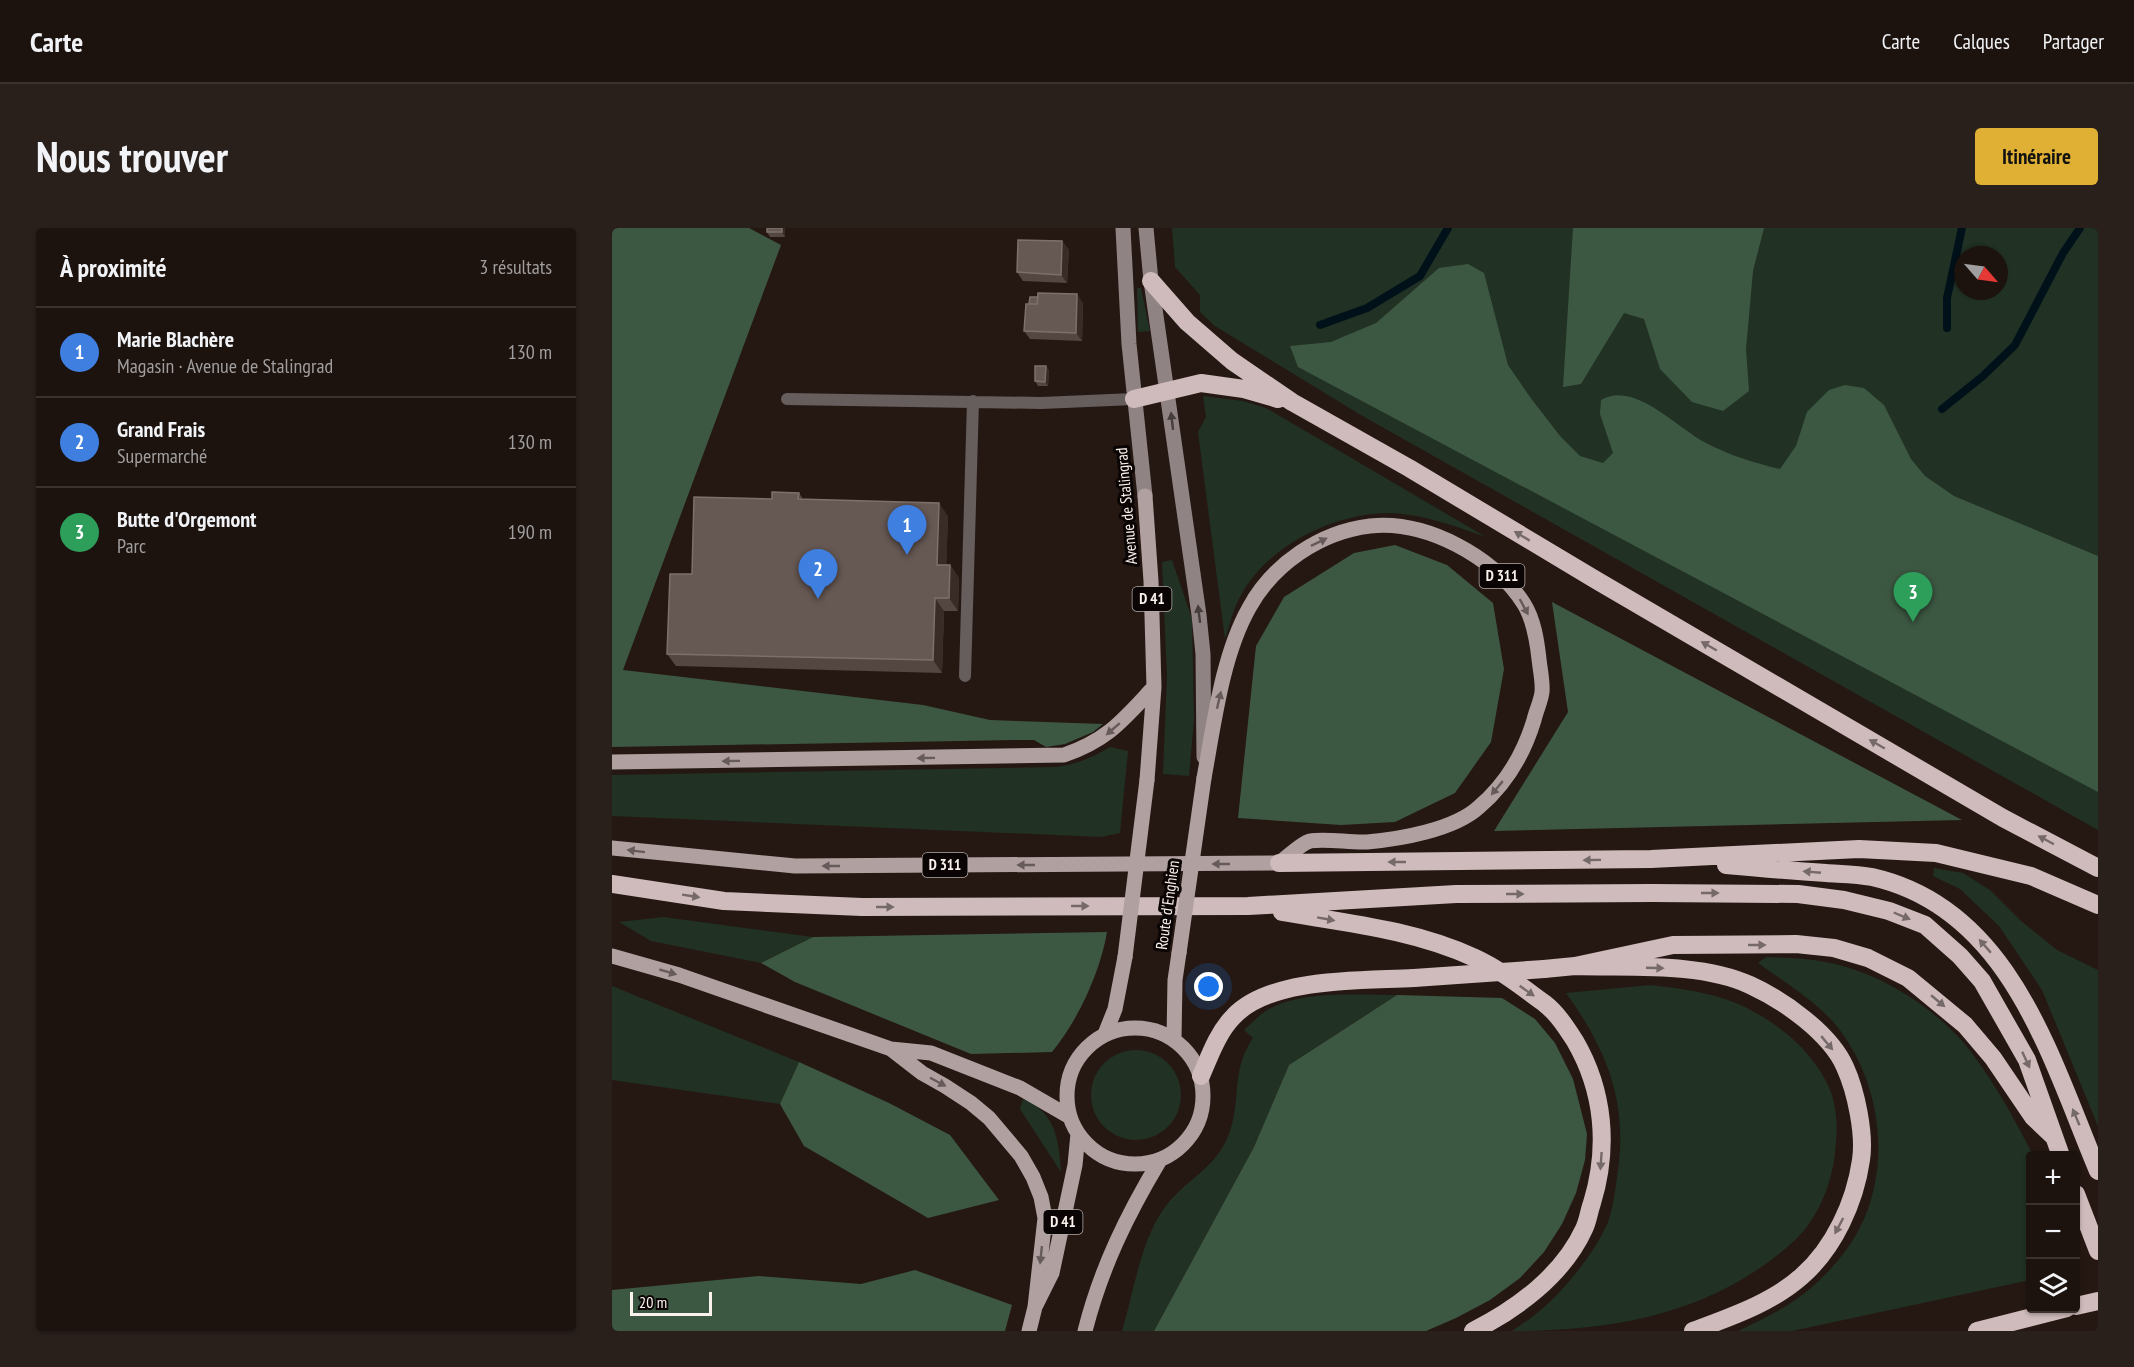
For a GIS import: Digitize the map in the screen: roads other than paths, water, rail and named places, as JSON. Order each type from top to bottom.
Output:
[{"type":"highway","points":[[1151,281],[1187,322],[1232,362],[1292,402],[1409,468],[2003,818],[2098,868]]},
{"type":"highway","points":[[1134,399],[1201,383],[1244,389],[1292,402]]},
{"type":"highway","points":[[1279,863],[1651,859],[1859,849],[1936,853],[2031,876],[2098,905]]},
{"type":"highway","points":[[1651,859],[1870,877],[1905,887],[1956,916],[2011,978],[2041,1034],[2098,1172]]},
{"type":"highway","points":[[612,884],[724,901],[861,907],[1248,906],[1456,894],[1787,894],[1844,900],[1889,910],[1924,925],[1960,956],[1982,981],[2027,1060],[2059,1151]]},
{"type":"highway","points":[[1248,906],[1402,934],[1441,944],[1477,959],[1546,1005],[1566,1026],[1587,1062],[1598,1097],[1603,1131],[1599,1179],[1584,1229],[1564,1262],[1544,1282],[1515,1307],[1473,1331]]},
{"type":"highway","points":[[1201,1076],[1219,1035],[1234,1016],[1255,999],[1278,990],[1299,986],[1575,966],[1673,945],[1796,944],[1834,948],[1868,958],[1908,978],[1965,1025],[2006,1075],[2032,1117],[2054,1137]]},
{"type":"highway","points":[[1575,966],[1694,969],[1726,976],[1750,985],[1783,1004],[1813,1026],[1845,1065],[1856,1098],[1862,1159],[1842,1222],[1826,1249],[1803,1275],[1783,1290],[1738,1314],[1693,1331]]},
{"type":"highway","points":[[2080,1205],[2098,1251]]},
{"type":"highway","points":[[2080,1305],[2098,1301]]},
{"type":"highway","points":[[1977,1331],[2047,1313]]},
{"type":"main road","name":"Avenue de Stalingrad","points":[[1104,1034],[1115,1009],[1125,957],[1147,780],[1154,687],[1151,581],[1145,496],[1134,399],[1123,228]]},
{"type":"main road","name":"D 41","points":[[1146,228],[1151,281],[1199,615],[1203,654],[1204,778]]},
{"type":"main road","name":"D 311","points":[[612,848],[795,866],[1279,863],[1309,842],[1367,842],[1450,825],[1478,809],[1498,788],[1519,758],[1531,730],[1542,691],[1537,640],[1525,606],[1500,574],[1473,553],[1442,538],[1409,528],[1372,526],[1341,532],[1311,546],[1284,564],[1263,585],[1248,609],[1235,640],[1218,700],[1204,778]]},
{"type":"main road","points":[[612,762],[1064,755],[1094,744],[1106,736],[1154,687]]},
{"type":"main road","name":"Route d'Enghien","points":[[1174,1039],[1175,980],[1204,778]]},
{"type":"main road","points":[[612,956],[679,975],[891,1048],[931,1053],[1020,1088],[1070,1117]]},
{"type":"main road","points":[[1124,1028],[1155,1030],[1174,1039],[1190,1055],[1201,1076],[1202,1110],[1194,1131],[1179,1148],[1160,1160],[1145,1164],[1130,1165],[1114,1162],[1100,1155],[1078,1134],[1066,1101],[1072,1069],[1080,1055],[1104,1034],[1124,1028]]},
{"type":"main road","points":[[891,1048],[922,1073],[971,1103],[989,1118],[1021,1156],[1033,1177],[1041,1197],[1045,1218],[1035,1307],[1029,1331]]},
{"type":"main road","name":"D 41","points":[[1035,1307],[1052,1273],[1075,1165],[1078,1134]]},
{"type":"main road","points":[[1085,1331],[1113,1246],[1130,1210],[1160,1160]]},
{"type":"lane","points":[[787,399],[1041,403],[1134,399]]},
{"type":"lane","points":[[965,676],[973,401]]},
{"type":"waterway","points":[[1320,325],[1367,308],[1420,276],[1448,228]]},
{"type":"waterway","points":[[1947,328],[1947,298],[1962,228]]},
{"type":"waterway","points":[[1942,409],[1983,376],[2015,345],[2063,253],[2080,228]]},
{"type":"place","name":"Marie Blachère","points":[[907,555]]},
{"type":"place","name":"Grand Frais","points":[[818,599]]},
{"type":"place","name":"Butte d'Orgemont","points":[[1913,622]]}]
